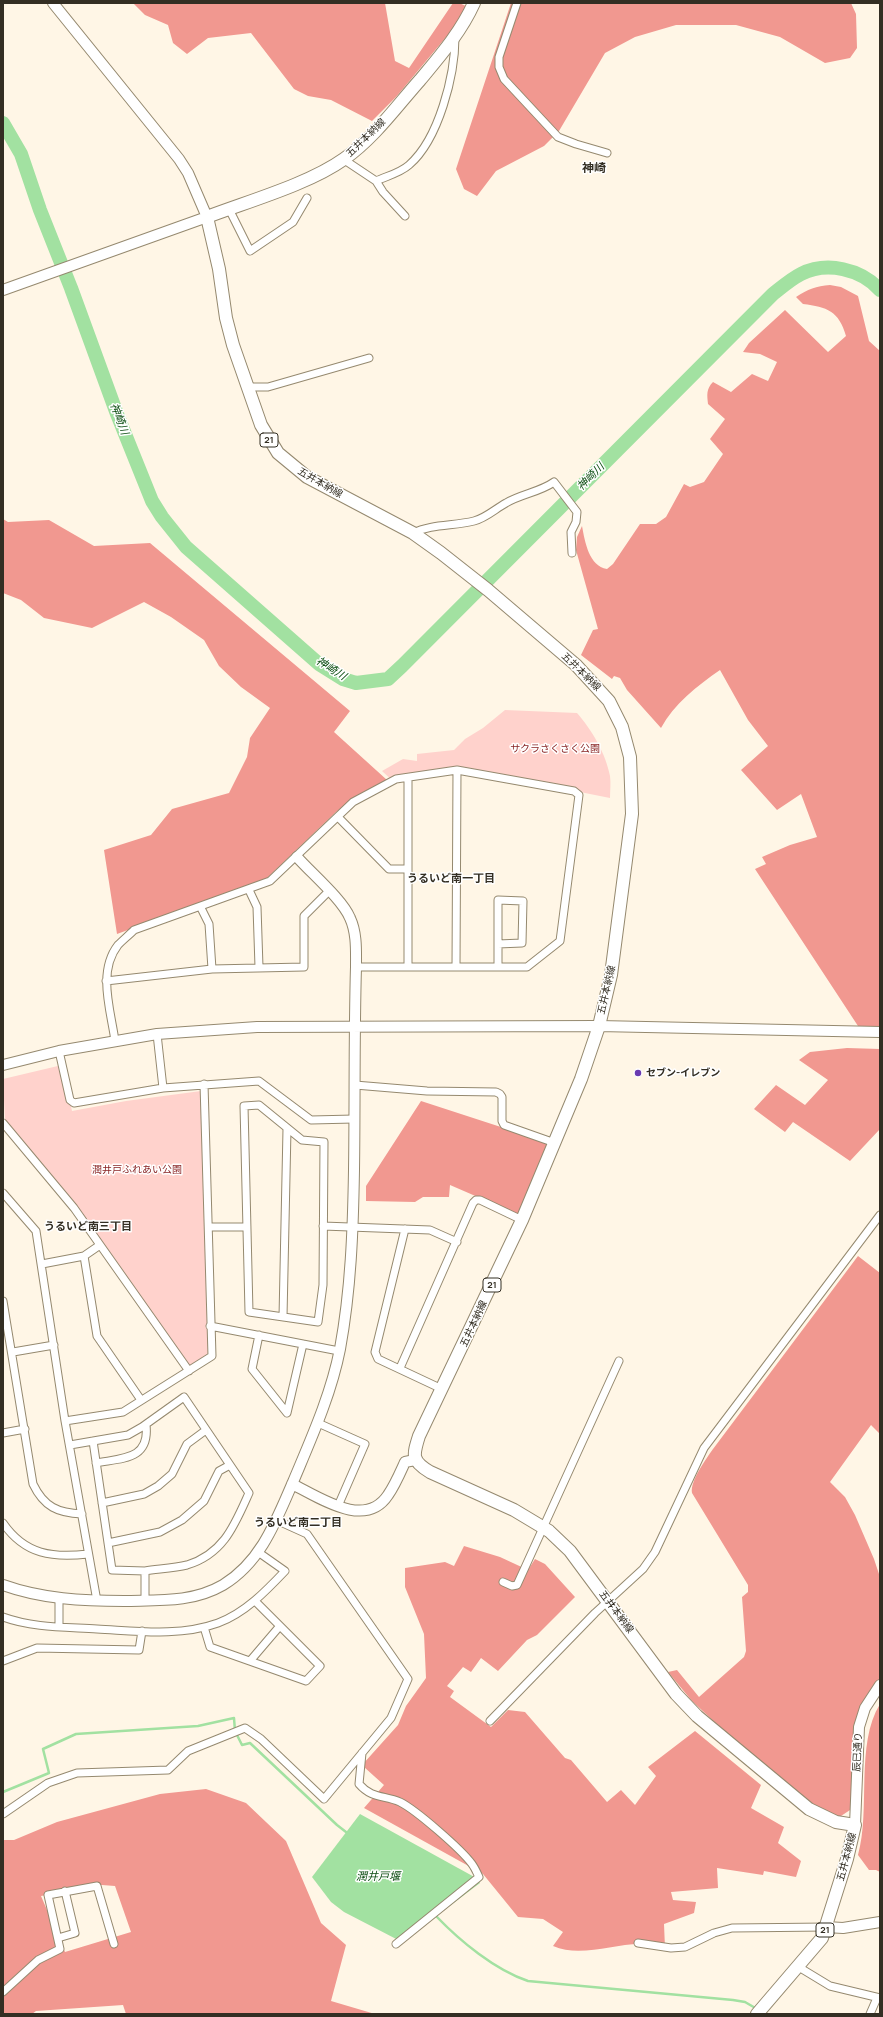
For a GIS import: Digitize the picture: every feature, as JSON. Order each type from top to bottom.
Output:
[{"type":"main road","name":"五井本納線","points":[[474,3],[455,36],[377,130],[343,160],[307,179],[207,217],[219,269],[226,318],[261,425],[271,443],[286,461],[307,477],[413,533],[460,567],[576,665],[596,685],[614,710],[622,727],[628,747],[631,767],[632,814],[613,967],[599,1026],[555,1143],[522,1220],[419,1436],[415,1450],[415,1460],[421,1467],[430,1472],[514,1510],[544,1527],[570,1551],[676,1694],[697,1716],[809,1809],[831,1821],[855,1824],[852,1843],[822,1938],[757,2014]]},
{"type":"street","points":[[3,290],[207,217],[188,173],[179,159],[53,3]]},
{"type":"street","points":[[517,3],[499,57],[499,67],[504,79],[558,137],[607,153]]},
{"type":"street","points":[[376,181],[401,171],[410,164],[432,136],[440,115],[455,57],[455,36]]},
{"type":"street","points":[[343,160],[376,181],[383,192],[405,216]]},
{"type":"street","points":[[230,209],[250,251],[293,222],[307,198]]},
{"type":"street","points":[[248,387],[268,387],[369,358]]},
{"type":"street","points":[[413,533],[422,529],[454,526],[476,520],[507,502],[548,486],[554,482],[577,512],[576,522],[572,532],[572,553]]},
{"type":"street","points":[[456,966],[458,770]]},
{"type":"street","points":[[115,1041],[106,981],[108,967],[118,946],[134,930],[201,908],[270,882],[353,802],[396,779],[458,770],[574,791],[579,795],[560,941],[527,967],[356,967]]},
{"type":"street","points":[[408,778],[408,967]]},
{"type":"street","points":[[338,817],[389,869],[407,869]]},
{"type":"street","points":[[3,1585],[18,1591],[59,1599],[97,1601],[182,1600],[211,1591],[237,1575],[258,1552],[276,1520],[318,1423],[339,1351],[350,1282],[353,1227],[355,940],[350,918],[344,908],[296,857]]},
{"type":"street","points":[[250,890],[257,907],[259,967]]},
{"type":"street","points":[[106,981],[212,969],[304,967],[304,916],[329,892]]},
{"type":"street","points":[[498,944],[522,943],[523,901],[498,900],[498,944],[498,967]]},
{"type":"street","points":[[201,908],[209,924],[212,969]]},
{"type":"street","points":[[3,1065],[59,1051],[157,1034],[257,1027],[599,1026],[880,1032]]},
{"type":"street","points":[[157,1034],[163,1088]]},
{"type":"street","points":[[59,1051],[70,1100],[74,1104],[163,1088],[259,1081],[311,1120],[354,1119]]},
{"type":"street","points":[[65,1421],[123,1412],[212,1356],[204,1084]]},
{"type":"street","points":[[355,1085],[426,1091],[496,1092],[500,1094],[502,1098],[504,1125],[555,1143]]},
{"type":"street","points":[[259,1105],[302,1140],[324,1142],[323,1226],[323,1285],[318,1322],[249,1312],[244,1106],[259,1105]]},
{"type":"street","points":[[3,1123],[74,1208],[189,1371]]},
{"type":"street","points":[[283,1317],[287,1129]]},
{"type":"street","points":[[3,1193],[36,1231],[65,1421],[97,1601]]},
{"type":"street","points":[[400,1368],[473,1203],[476,1200],[480,1200],[522,1220]]},
{"type":"street","points":[[490,1721],[607,1602],[647,1564],[655,1552],[704,1448],[880,1215]]},
{"type":"street","points":[[323,1226],[430,1230],[457,1242]]},
{"type":"street","points":[[209,1227],[247,1227]]},
{"type":"street","points":[[405,1229],[375,1352],[378,1359],[442,1389]]},
{"type":"street","points":[[42,1264],[84,1256],[100,1245]]},
{"type":"street","points":[[84,1256],[98,1336],[141,1400]]},
{"type":"street","points":[[3,1301],[13,1352],[33,1484],[38,1494],[56,1510],[64,1513],[82,1514]]},
{"type":"street","points":[[210,1326],[339,1351]]},
{"type":"street","points":[[259,1336],[252,1369],[287,1413],[303,1344]]},
{"type":"street","points":[[13,1352],[54,1345]]},
{"type":"street","points":[[503,1582],[512,1586],[517,1585],[619,1361]]},
{"type":"street","points":[[70,1445],[93,1441],[128,1435],[146,1425],[184,1397],[249,1492],[230,1533],[212,1552],[188,1564],[144,1571],[112,1570],[93,1441]]},
{"type":"street","points":[[318,1423],[365,1444],[338,1506]]},
{"type":"street","points":[[96,1463],[129,1457],[141,1450],[147,1437],[146,1425]]},
{"type":"street","points":[[3,1433],[25,1429]]},
{"type":"street","points":[[102,1503],[144,1494],[158,1486],[172,1474],[187,1444],[206,1430]]},
{"type":"street","points":[[292,1484],[350,1511],[363,1512],[378,1506],[388,1496],[405,1462],[415,1460]]},
{"type":"street","points":[[108,1543],[160,1532],[182,1520],[204,1501],[219,1471],[230,1465]]},
{"type":"street","points":[[3,1814],[48,1783],[77,1773],[168,1770],[188,1751],[245,1728],[261,1739],[324,1799],[391,1718],[408,1678],[307,1534],[276,1520]]},
{"type":"street","points":[[3,1523],[20,1542],[42,1553],[67,1556],[88,1554]]},
{"type":"street","points":[[3,1617],[38,1625],[59,1627],[142,1631],[181,1631],[204,1627],[219,1622],[255,1601],[285,1571],[258,1552]]},
{"type":"street","points":[[144,1571],[145,1600]]},
{"type":"street","points":[[59,1599],[59,1627]]},
{"type":"street","points":[[204,1627],[210,1647],[306,1680],[320,1666],[279,1627],[255,1601]]},
{"type":"street","points":[[250,1661],[279,1627]]},
{"type":"street","points":[[3,1661],[37,1648],[139,1650],[142,1631]]},
{"type":"street","name":"辰巳通り","points":[[855,1824],[860,1728],[865,1708],[880,1686]]},
{"type":"street","points":[[362,1753],[359,1784],[366,1792],[398,1802],[412,1809],[464,1854],[472,1864],[479,1877],[396,1944]]},
{"type":"street","points":[[3,1992],[38,1960],[60,1949],[48,1895],[97,1886],[114,1944]]},
{"type":"street","points":[[58,1938],[75,1933],[65,1891]]},
{"type":"street","points":[[638,1943],[647,1943],[671,1948],[685,1946],[714,1933],[732,1928],[842,1928],[880,1922]]},
{"type":"street","points":[[797,1966],[830,1986],[878,1998],[870,2014]]},
{"type":"green space","name":"サクラさくさく公園","points":[[505,710],[577,713],[588,727],[602,751],[610,776],[610,798],[475,771],[394,782],[382,771],[403,759],[417,761],[417,754],[454,750],[465,739],[483,728]]},
{"type":"green space","name":"潤井戸ふれあい公園","points":[[62,1065],[72,1111],[126,1101],[201,1091],[213,1357],[192,1369],[77,1206],[5,1121],[3,1079]]},
{"type":"shaded area","points":[[133,3],[385,3],[395,61],[409,68],[453,3],[459,3],[466,6],[462,18],[396,97],[372,121],[331,100],[308,96],[294,89],[251,33],[208,38],[187,54],[173,43],[168,25],[145,15]]},
{"type":"shaded area","points":[[511,3],[851,3],[856,14],[857,48],[850,58],[825,63],[780,37],[736,25],[676,25],[635,37],[605,53],[559,131],[544,146],[496,171],[477,196],[464,189],[456,169]]},
{"type":"shaded area","points":[[830,285],[841,287],[858,296],[869,341],[880,351],[880,1029],[861,1030],[755,869],[766,864],[762,857],[790,845],[817,837],[801,794],[777,810],[741,770],[768,746],[748,720],[720,670],[703,682],[679,703],[666,719],[661,728],[627,690],[620,678],[614,676],[612,679],[581,655],[593,630],[598,629],[576,550],[577,537],[582,526],[586,546],[592,558],[601,567],[607,569],[613,564],[640,524],[656,524],[666,517],[684,484],[690,487],[704,482],[723,454],[710,439],[725,419],[708,404],[707,398],[709,387],[713,382],[731,392],[752,374],[768,381],[777,362],[760,354],[743,352],[749,343],[785,310],[828,352],[846,336],[840,321],[831,312],[819,307],[803,304],[796,297],[812,288]]},
{"type":"shaded area","points":[[3,519],[8,522],[49,520],[94,546],[150,543],[350,711],[334,732],[387,780],[353,799],[336,812],[266,879],[117,934],[104,850],[151,835],[172,809],[229,793],[247,757],[250,738],[270,708],[241,687],[219,666],[204,640],[171,617],[144,602],[92,628],[44,618],[21,600],[3,593]]},
{"type":"shaded area","points":[[847,1048],[880,1049],[880,1129],[850,1161],[793,1122],[785,1132],[754,1109],[776,1085],[805,1105],[828,1080],[799,1060],[810,1052]]},
{"type":"shaded area","points":[[421,1101],[550,1143],[522,1213],[517,1214],[450,1185],[449,1197],[423,1197],[415,1202],[366,1201],[366,1186]]},
{"type":"shaded area","points":[[858,1256],[880,1273],[880,1434],[871,1425],[830,1482],[845,1497],[855,1515],[880,1577],[880,1679],[868,1696],[853,1808],[838,1818],[811,1804],[720,1727],[692,1701],[668,1672],[677,1670],[699,1697],[744,1657],[746,1651],[742,1597],[748,1592],[748,1585],[692,1493],[693,1482],[706,1458]]},
{"type":"shaded area","points":[[464,1546],[500,1557],[528,1570],[535,1559],[545,1564],[575,1597],[537,1635],[527,1640],[498,1671],[481,1658],[471,1672],[463,1667],[447,1686],[454,1691],[450,1697],[491,1727],[508,1710],[525,1712],[565,1758],[571,1760],[607,1802],[621,1790],[635,1805],[656,1776],[648,1767],[695,1731],[761,1785],[751,1808],[784,1827],[778,1843],[801,1861],[796,1877],[764,1871],[763,1875],[717,1868],[718,1888],[671,1892],[673,1900],[696,1902],[694,1913],[664,1924],[665,1948],[640,1944],[596,1950],[574,1951],[553,1946],[563,1932],[543,1919],[518,1917],[483,1874],[364,1808],[384,1785],[364,1767],[363,1764],[398,1725],[406,1706],[426,1678],[424,1634],[405,1587],[405,1568],[445,1562],[454,1566]]},
{"type":"shaded area","points":[[880,1704],[880,1872],[876,1870],[869,1870],[858,1855],[862,1837],[865,1757],[872,1720]]},
{"type":"shaded area","points":[[206,1789],[246,1803],[286,1841],[321,1923],[346,1945],[331,2001],[375,2014],[126,2014],[123,2005],[36,2011],[32,2014],[3,2014],[3,1840],[14,1840],[57,1822],[160,1794]],"holes":[[[102,1885],[115,1886],[131,1932],[65,1952],[41,1896]]]},
{"type":"water","name":"潤井戸堰","points":[[360,1814],[478,1879],[480,1883],[402,1942],[344,1912],[331,1902],[312,1877]]},
{"type":"waterway","name":"神崎川","points":[[3,123],[21,154],[40,210],[71,288],[117,414],[152,501],[162,517],[186,547],[319,664],[343,679],[356,683],[388,679],[773,294],[787,283],[801,274],[811,270],[832,268],[854,272],[872,283],[880,290]]},
{"type":"waterway","points":[[3,1792],[49,1773],[43,1749],[76,1734],[198,1726],[234,1718],[235,1731],[242,1745],[250,1743],[346,1832]]},
{"type":"waterway","points":[[436,1916],[467,1945],[479,1954],[503,1970],[528,1981],[733,2000],[745,2002],[757,2009]]},
{"type":"place","name":"セブン-イレブン","points":[[638,1073]]},
{"type":"district","name":"神崎","points":[[594,169]]},
{"type":"district","name":"うるいど南一丁目","points":[[451,879]]},
{"type":"district","name":"うるいど南三丁目","points":[[88,1227]]},
{"type":"district","name":"うるいど南二丁目","points":[[298,1523]]}]
